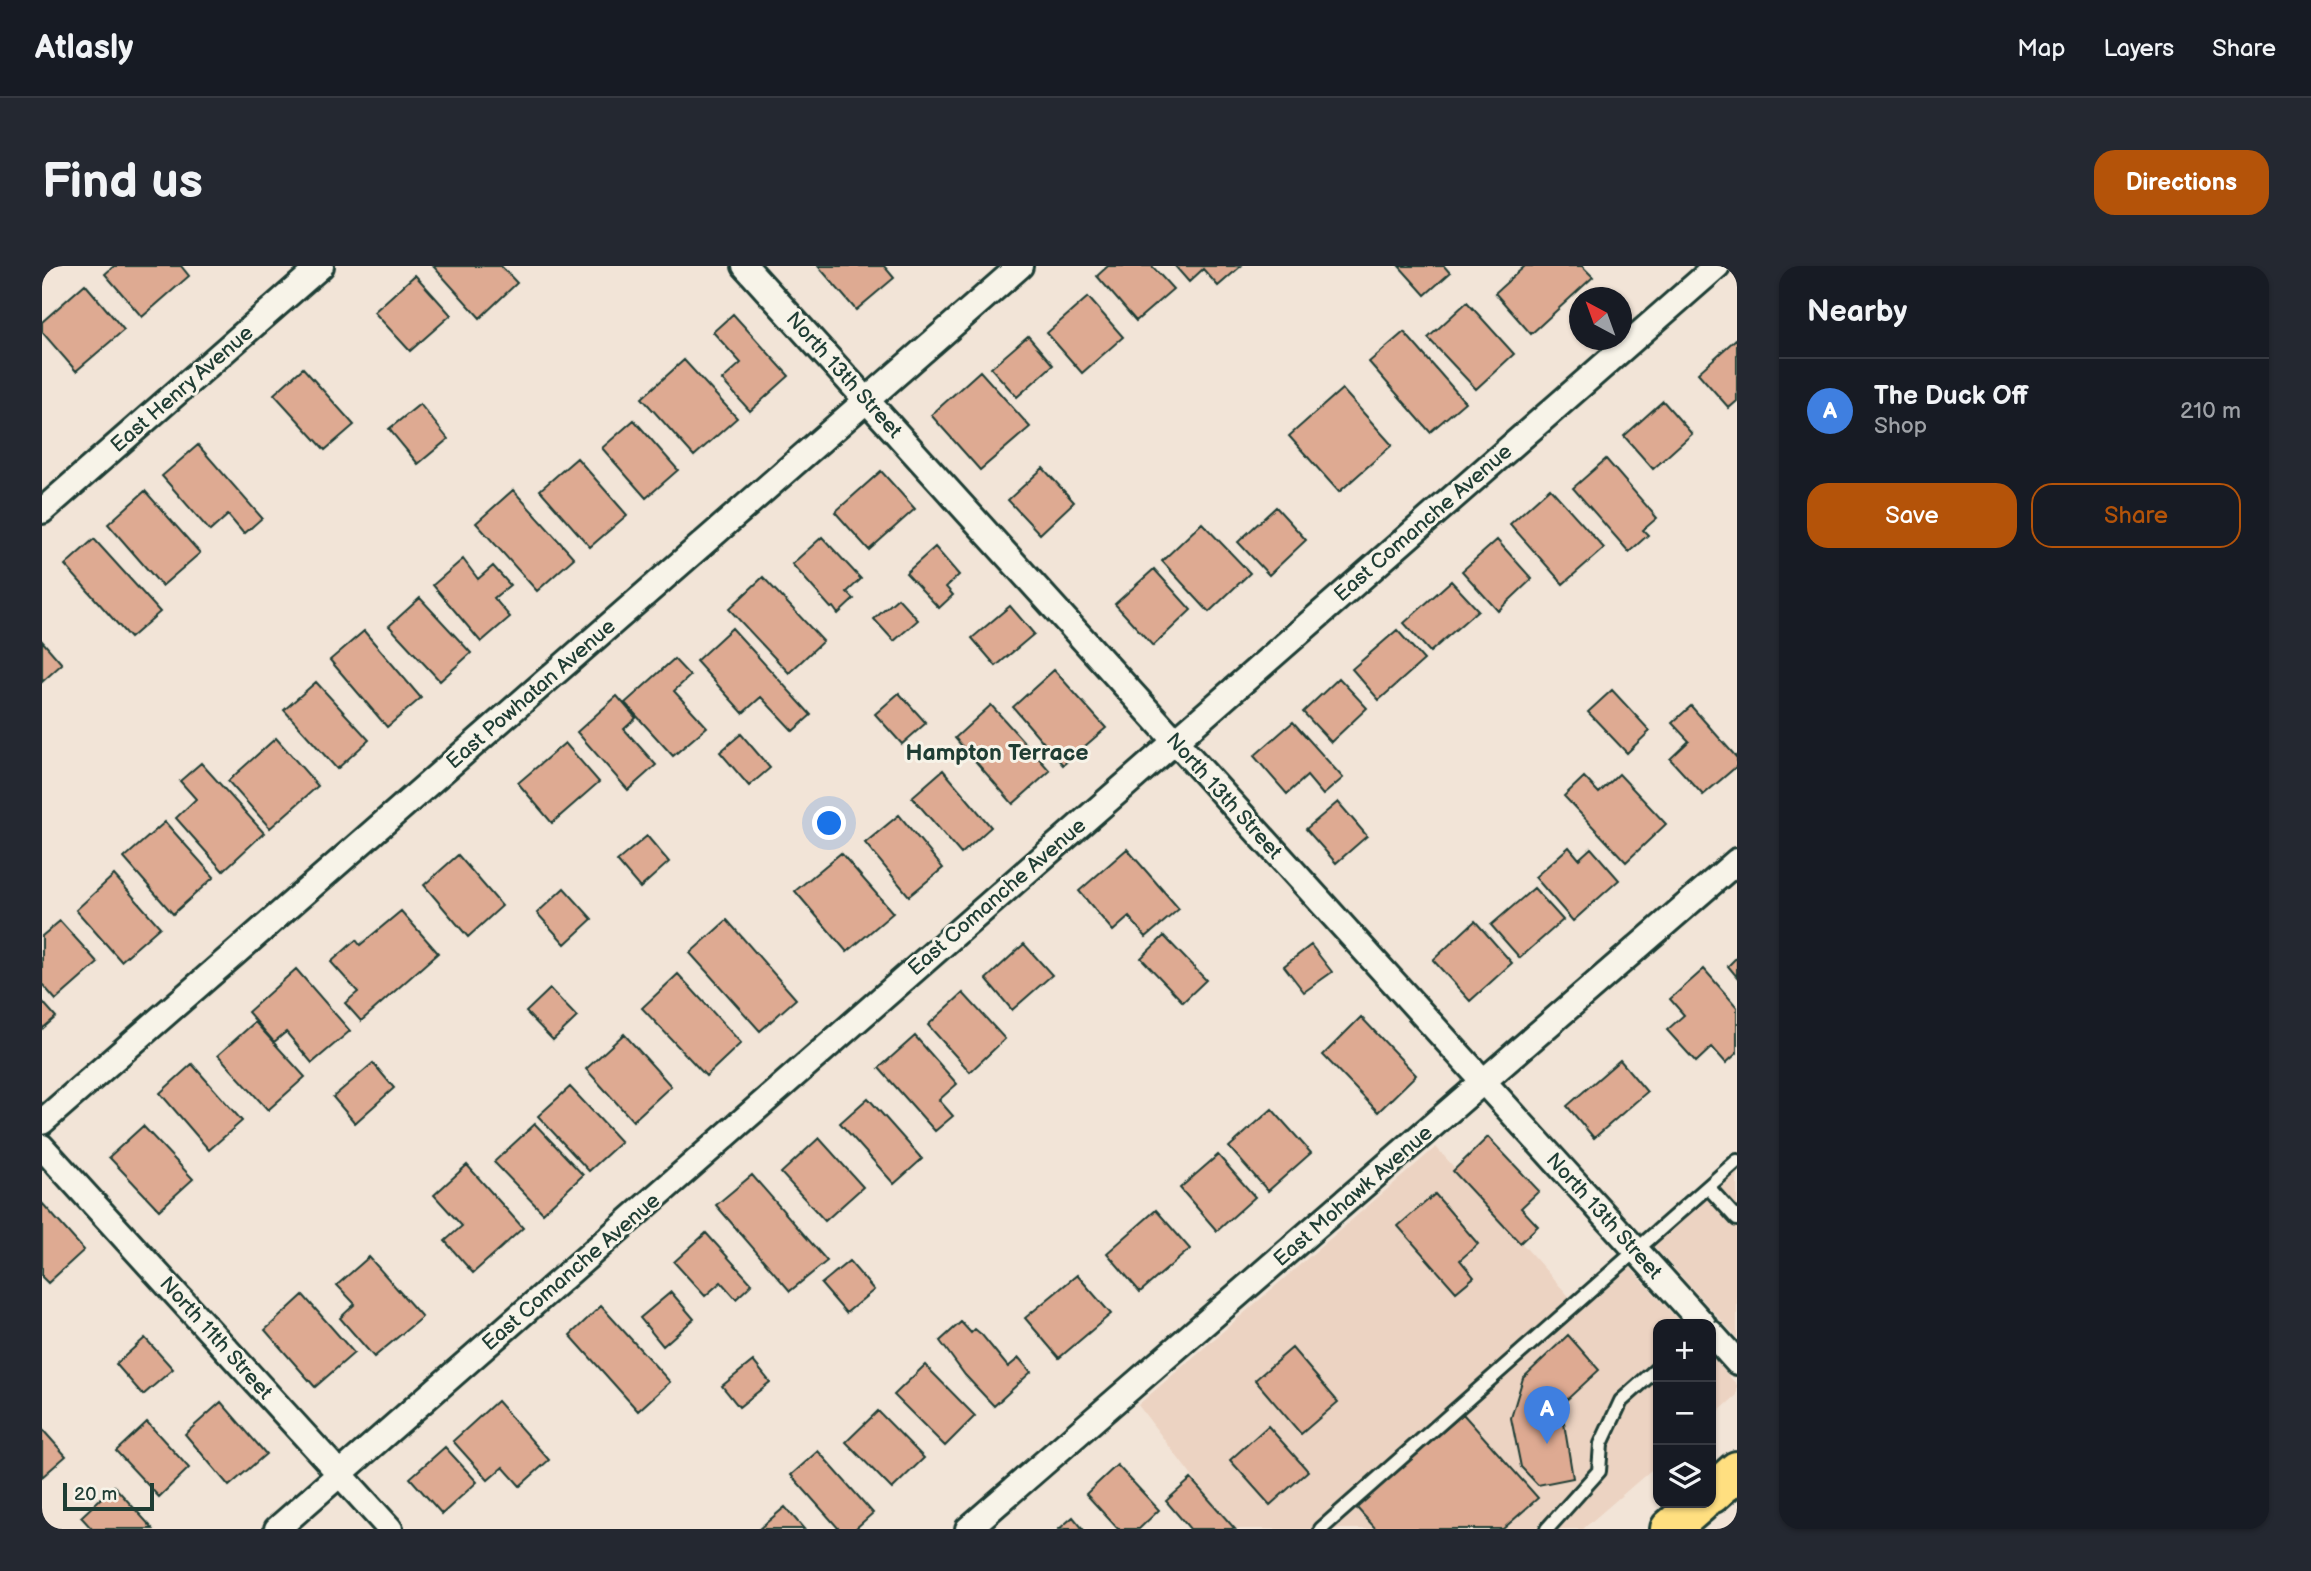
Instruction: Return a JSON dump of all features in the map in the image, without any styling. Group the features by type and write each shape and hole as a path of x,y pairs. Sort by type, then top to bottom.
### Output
{"main road":[{"path":"1716,1489 1737,1471"},
{"path":"1670,1529 1694,1508"}],"street":[{"name":"East Henry Avenue","path":"42,512 321,266"},
{"name":"North 13th Street","path":"745,266 1698,1319"},
{"name":"East Powhatan Avenue","path":"42,1122 1020,266"},
{"name":"East Comanche Avenue","path":"277,1529 1717,266"},
{"name":"East Mohawk Avenue","path":"968,1529 1737,861"},
{"name":"North 11th Street","path":"42,1147 390,1529"},
{"path":"1716,1339 1737,1362"}],"lane":[{"path":"1321,1529 1737,1161"},
{"path":"1708,1187 1737,1219"},
{"path":"1546,1529 1599,1471 1601,1444 1621,1401 1653,1372"}],"shaded area":[{"path":"1436,1147 1574,1302 1625,1262 1677,1319 1653,1319 1653,1468 1583,1529 1232,1529 1138,1405"},
{"path":"1737,1171 1737,1338 1650,1242"},
{"path":"1716,1362 1737,1385 1737,1395 1716,1414"}],"building":[{"path":"114,266 181,266 189,276 142,317 105,274"},
{"path":"433,266 501,266 517,283 480,318"},
{"path":"818,266 884,266 894,278 856,310"},
{"path":"1108,266 1152,266 1173,289 1136,321 1097,276"},
{"path":"1175,266 1241,266 1218,286 1203,269 1189,282"},
{"path":"1399,266 1444,266 1450,273 1425,295"},
{"path":"1525,266 1582,266 1593,277 1582,287 1569,287 1569,299 1531,334 1495,293"},
{"path":"415,275 451,315 410,351 374,312"},
{"path":"85,284 124,330 76,371 42,332 42,322"},
{"path":"1088,297 1123,337 1082,373 1047,333"},
{"path":"1467,302 1514,354 1476,389 1428,338"},
{"path":"733,314 789,376 750,411 722,380 741,363 713,332"},
{"path":"1404,332 1465,402 1430,432 1369,362"},
{"path":"1028,336 1053,365 1017,397 991,368"},
{"path":"1737,338 1737,401 1729,408 1698,373"},
{"path":"684,360 737,418 694,456 642,398"},
{"path":"303,368 354,425 325,450 274,394"},
{"path":"980,371 1030,427 980,470 931,415"},
{"path":"1342,389 1392,445 1339,492 1289,436"},
{"path":"1663,401 1692,434 1653,469 1624,436"},
{"path":"420,404 448,439 418,464 389,429"},
{"path":"634,420 678,470 646,498 602,448"},
{"path":"198,445 262,518 244,534 228,515 210,531 162,476"},
{"path":"577,458 627,515 590,547 540,490"},
{"path":"1606,459 1657,518 1643,530 1648,535 1629,552 1573,488"},
{"path":"1043,468 1074,502 1040,534 1008,500"},
{"path":"881,471 915,509 869,550 835,512"},
{"path":"1550,488 1604,548 1563,584 1510,524"},
{"path":"513,490 574,558 537,591 476,523"},
{"path":"145,491 200,553 162,586 108,524"},
{"path":"1276,507 1306,540 1269,575 1238,542"},
{"path":"1202,523 1250,573 1209,612 1162,561"},
{"path":"822,537 861,579 847,592 854,599 838,614 792,564"},
{"path":"94,539 160,612 130,638 65,565"},
{"path":"1497,540 1532,579 1498,611 1462,571"},
{"path":"935,547 959,575 946,587 953,595 939,608 906,573"},
{"path":"463,559 478,579 493,566 510,585 494,598 510,617 481,642 433,585"},
{"path":"1154,569 1191,610 1153,646 1115,604"},
{"path":"763,577 823,641 789,673 729,609"},
{"path":"1451,581 1478,610 1430,652 1404,623"},
{"path":"420,598 471,653 440,681 389,626"},
{"path":"898,598 918,620 894,641 874,619"},
{"path":"1010,606 1034,634 996,666 972,638"},
{"path":"732,628 811,715 793,731 761,697 743,713 696,661"},
{"path":"1397,630 1424,660 1379,700 1352,669"},
{"path":"364,631 421,698 387,727 330,660"},
{"path":"42,641 62,664 42,682"},
{"path":"674,659 690,676 674,691 707,727 673,756 625,703"},
{"path":"1054,670 1106,728 1063,765 1013,707"},
{"path":"1339,678 1367,708 1331,742 1303,712"},
{"path":"316,682 369,740 337,769 284,710"},
{"path":"1612,690 1650,731 1627,753 1588,712"},
{"path":"899,693 926,723 902,744 875,714"},
{"path":"617,696 636,718 624,729 656,765 628,790 577,732"},
{"path":"991,705 1050,771 1013,804 955,738"},
{"path":"1691,706 1737,758 1737,766 1703,795 1670,759 1689,741 1672,723"},
{"path":"1293,722 1343,778 1323,795 1307,776 1287,794 1254,756"},
{"path":"741,734 770,768 749,786 720,752"},
{"path":"276,738 318,786 270,828 228,781"},
{"path":"565,743 599,782 552,823 518,783"},
{"path":"201,763 264,833 223,871 176,818 196,799 180,781"},
{"path":"943,770 991,827 961,854 912,797"},
{"path":"1619,774 1666,824 1626,862 1564,796 1584,777 1599,793"},
{"path":"1338,802 1367,836 1336,863 1306,829"},
{"path":"899,815 943,868 909,896 865,843"},
{"path":"165,822 214,877 173,914 124,858"},
{"path":"647,836 669,862 640,888 617,861"},
{"path":"1569,847 1579,859 1591,848 1619,880 1573,921 1535,877"},
{"path":"1127,849 1179,909 1146,937 1129,917 1113,931 1079,891"},
{"path":"841,853 893,913 847,952 795,891"},
{"path":"458,855 502,906 468,937 424,885"},
{"path":"114,875 160,927 121,961 76,910"},
{"path":"564,888 592,919 565,944 537,913"},
{"path":"1534,888 1563,920 1520,958 1491,925"},
{"path":"401,911 438,953 361,1021 345,1003 358,992 331,962 356,940 360,945"},
{"path":"727,920 796,999 760,1031 690,953"},
{"path":"60,921 98,963 56,1000 42,984 42,936"},
{"path":"1475,921 1512,963 1470,1001 1433,960"},
{"path":"1164,936 1206,980 1183,1002 1141,958"},
{"path":"1024,944 1052,975 1012,1010 986,979"},
{"path":"1311,945 1332,972 1304,992 1284,966"},
{"path":"1737,957 1737,977 1728,966"},
{"path":"296,969 350,1031 312,1063 286,1032 274,1042 248,1012"},
{"path":"1704,969 1737,1007 1737,1053 1726,1063 1712,1047 1696,1062 1667,1030 1684,1015 1670,999"},
{"path":"678,974 741,1043 706,1076 642,1008"},
{"path":"550,989 577,1017 553,1040 526,1012"},
{"path":"963,993 1005,1039 970,1072 928,1025"},
{"path":"42,1001 56,1017 42,1029"},
{"path":"1361,1017 1416,1075 1378,1112 1323,1055"},
{"path":"255,1022 305,1077 268,1110 218,1055"},
{"path":"624,1034 671,1086 633,1121 586,1069"},
{"path":"915,1036 957,1084 939,1100 953,1116 935,1131 879,1068"},
{"path":"1620,1060 1647,1092 1594,1138 1567,1106"},
{"path":"373,1063 394,1088 355,1123 333,1097"},
{"path":"192,1064 242,1121 209,1150 160,1093"},
{"path":"570,1087 621,1142 589,1171 538,1116"},
{"path":"868,1098 922,1159 894,1184 840,1123"},
{"path":"1272,1109 1311,1153 1268,1191 1229,1147"},
{"path":"535,1124 583,1175 543,1213 494,1162"},
{"path":"143,1126 193,1179 159,1210 109,1157"},
{"path":"1488,1137 1539,1191 1521,1208 1538,1226 1520,1243 1453,1171"},
{"path":"819,1138 863,1187 825,1221 781,1173"},
{"path":"1218,1155 1255,1197 1217,1231 1180,1188"},
{"path":"467,1165 523,1228 473,1273 445,1241 462,1226 434,1195"},
{"path":"752,1175 827,1261 790,1291 716,1205"},
{"path":"1435,1194 1478,1244 1460,1260 1474,1277 1456,1292 1398,1226"},
{"path":"42,1203 84,1250 48,1283 42,1277"},
{"path":"1156,1210 1190,1249 1140,1292 1107,1253"},
{"path":"706,1233 752,1284 736,1299 721,1282 705,1296 674,1262"},
{"path":"369,1257 422,1317 374,1357 340,1318 355,1304 337,1285"},
{"path":"849,1261 874,1290 846,1313 821,1284"},
{"path":"1077,1275 1111,1314 1059,1358 1025,1318"},
{"path":"671,1292 694,1319 663,1346 640,1318"},
{"path":"303,1295 354,1353 315,1387 265,1330"},
{"path":"601,1306 670,1382 638,1411 570,1335"},
{"path":"961,1322 971,1333 975,1329 982,1335 1008,1367 1019,1358 1031,1372 994,1406 965,1375 940,1341"},
{"path":"1568,1335 1599,1370 1561,1405 1573,1478 1538,1485 1521,1467 1511,1418 1523,1378"},
{"path":"145,1338 173,1369 143,1395 116,1364"},
{"path":"1292,1348 1338,1402 1301,1434 1255,1380"},
{"path":"753,1361 770,1382 739,1407 722,1386"},
{"path":"925,1365 975,1416 945,1446 894,1395"},
{"path":"497,1401 549,1460 520,1486 503,1467 488,1480 453,1441"},
{"path":"221,1402 266,1454 229,1486 185,1434"},
{"path":"878,1411 924,1458 892,1489 846,1442"},
{"path":"1463,1414 1538,1498 1503,1529 1376,1529 1356,1507"},
{"path":"147,1422 189,1468 159,1497 116,1451"},
{"path":"1268,1426 1308,1471 1270,1505 1230,1460"},
{"path":"42,1429 66,1456 42,1477"},
{"path":"445,1447 477,1482 442,1514 410,1478"},
{"path":"818,1451 873,1513 855,1529 839,1529 791,1475"},
{"path":"1117,1465 1159,1510 1139,1529 1118,1529 1086,1494"},
{"path":"1191,1479 1235,1529 1190,1529 1166,1501"},
{"path":"114,1486 153,1529 92,1529 81,1517"},
{"path":"785,1507 804,1529 759,1529"},
{"path":"1073,1517 1083,1529 1059,1529"}],"place":[{"name":"The Duck Off","path":"1547,1444"}],"district":[{"name":"Hampton Terrace","path":"997,753"}]}
